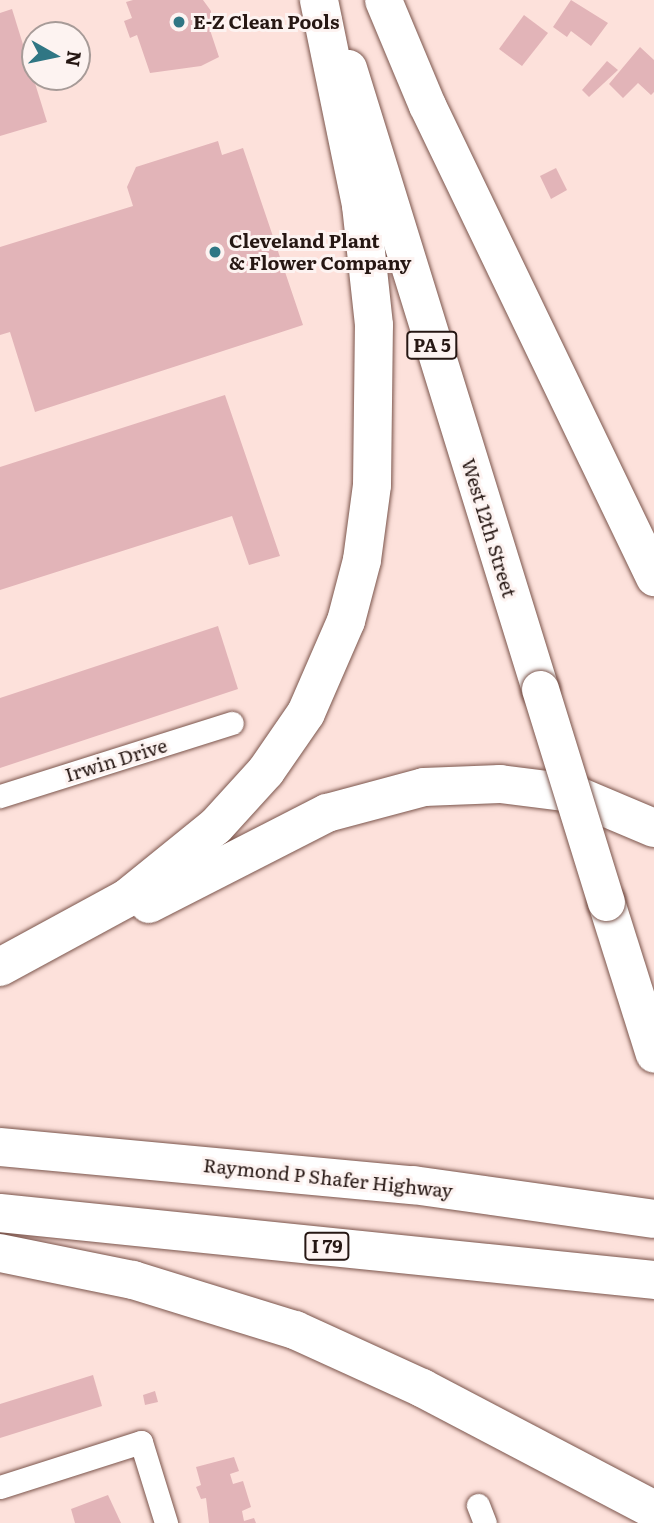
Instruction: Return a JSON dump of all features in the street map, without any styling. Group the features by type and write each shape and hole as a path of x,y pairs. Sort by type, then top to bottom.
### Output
{"highway":[{"path":"0,968 127,898 216,826 266,771 306,713 346,621 362,560 372,485 374,325 361,205 319,0"},
{"path":"0,968 117,919 327,813 391,793 462,783 537,787 603,803 654,828"},
{"name":"Raymond P Shafer Highway","path":"0,1147 413,1185 654,1219"},
{"name":"I 79","path":"0,1213 654,1280"},
{"path":"0,1253 133,1280 295,1330 422,1388 654,1510"}],"main road":[{"name":"West 12th Street","path":"328,0 654,1054"},
{"path":"383,0 427,106 654,577"}],"street":[{"name":"Irwin Drive","path":"0,796 232,723"},
{"path":"0,1487 141,1442 166,1523"}],"building":[{"path":"203,0 211,11 210,30 219,57 201,66 150,73 137,35 130,38 124,21 132,18 126,2"},
{"path":"571,0 608,23 591,46 571,31 567,37 553,27"},
{"path":"12,9 21,38 21,91 37,91 47,122 0,136 0,13"},
{"path":"524,15 548,33 522,66 499,49"},
{"path":"640,47 654,60 654,92 651,95 638,83 623,98 609,84"},
{"path":"607,61 618,70 589,97 582,90"},
{"path":"218,141 222,155 243,148 303,325 35,412 10,332 0,335 0,247 133,206 127,187 136,167"},
{"path":"556,168 567,190 551,199 540,176"},
{"path":"225,395 280,556 249,565 232,516 0,590 0,467"},
{"path":"218,626 238,689 0,768 0,698"},
{"path":"93,1375 102,1406 0,1438 0,1404"},
{"path":"155,1391 158,1402 145,1405 143,1395"},
{"path":"234,1457 239,1471 230,1474 233,1484 243,1481 251,1507 242,1511 244,1521 254,1518 256,1523 209,1523 206,1498 201,1499 196,1487 201,1485 196,1467"},
{"path":"108,1495 121,1523 75,1523 71,1509"}],"place":[{"name":"E-Z Clean Pools","path":"179,22"},
{"name":"Cleveland Plant & Flower Company","path":"215,252"}]}
